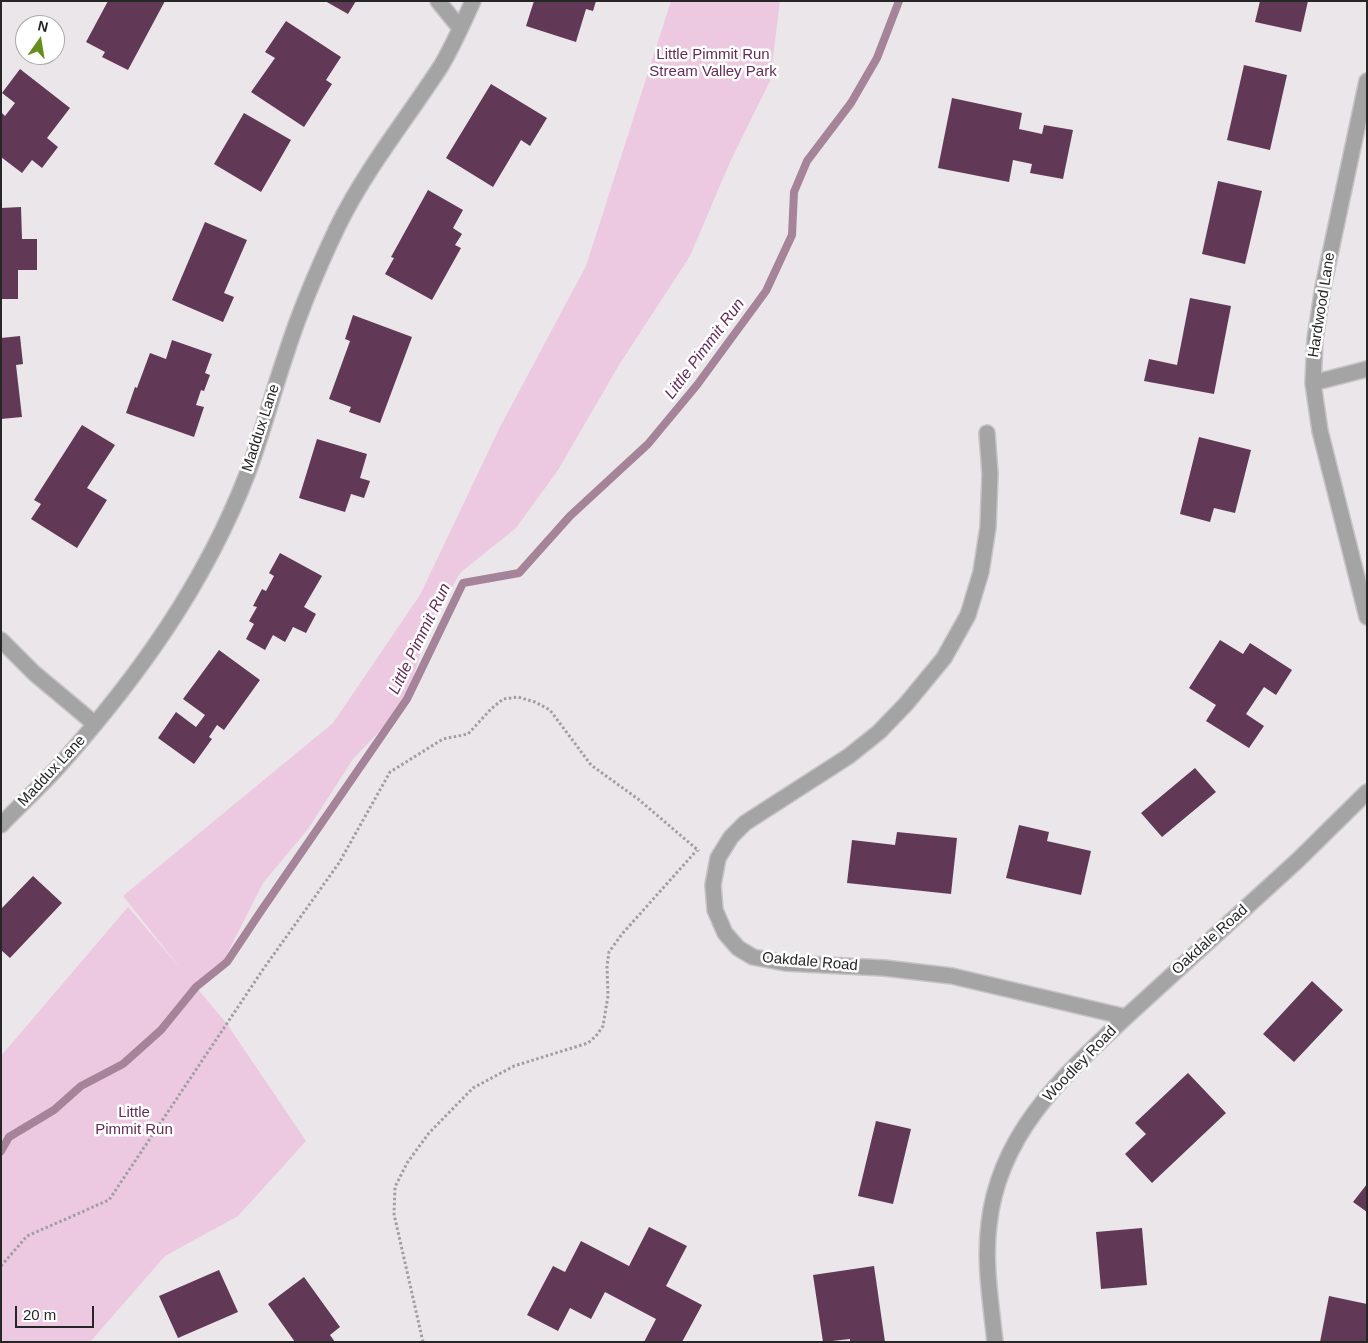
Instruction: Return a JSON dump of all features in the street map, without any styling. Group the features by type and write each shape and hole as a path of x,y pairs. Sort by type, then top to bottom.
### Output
{"street":[{"path":"438,1 460,28"},
{"name":"Maddux Lane","path":"1,825 57,768 95,724 146,660 181,609 217,543 248,472 309,288 338,225 374,162 442,64 473,1"},
{"name":"Hardwood Lane","path":"1367,82 1323,287 1315,339 1313,383 1320,431 1367,617"},
{"path":"1313,383 1367,369"},
{"name":"Oakdale Road","path":"987,433 990,474 988,527 981,572 968,615 944,658 906,704 879,732 849,756 745,823 730,837 718,858 713,885 715,910 725,933 738,948 753,957 785,963 884,968 952,976 1126,1016 1298,860 1367,792"},
{"path":"1,640 34,673 95,724"},
{"name":"Woodley Road","path":"995,1342 989,1292 987,1245 989,1223 1001,1173 1012,1147 1032,1115 1066,1074 1126,1016"}],"path":[{"path":"1,1266 27,1236 109,1200 264,968 339,863 390,772 443,739 468,734 503,699 518,697 536,702 550,710 591,765 638,799 696,850 718,858"},
{"path":"423,1342 394,1214 395,1187 407,1162 429,1133 473,1088 514,1066 588,1042 596,1036 603,1026 608,996 607,966 609,952 622,934 696,850"}],"green space":[{"name":"Little Pimmit Run Stream Valley Park","path":"671,1 780,1 770,81 730,162 690,256 619,365 558,470 516,528 460,573 426,634 412,682 401,709 353,759 308,829 263,883 219,970 196,987 227,1024 306,1141 238,1216 165,1256 90,1342 1,1342 1,1056 128,907 182,970 123,896 333,723 420,595 500,427 586,266"}],"building":[{"path":"108,1 165,1 128,70 102,57 105,52 86,42"},
{"path":"325,1 356,1 348,14"},
{"path":"534,1 596,1 593,11 586,9 576,42 526,26"},
{"path":"1260,1 1308,1 1301,32 1255,22"},
{"path":"286,21 341,57 326,80 332,84 304,127 251,92 275,58 265,52"},
{"path":"1244,65 1287,75 1270,150 1227,140"},
{"path":"20,69 70,108 47,138 58,147 42,168 32,160 22,173 1,157 1,114 5,116 15,103 2,93"},
{"path":"491,84 547,118 530,146 521,140 493,187 446,158"},
{"path":"952,98 1022,113 1019,129 1042,134 1044,125 1073,130 1063,179 1030,173 1032,164 1013,160 1009,182 938,168"},
{"path":"244,113 291,140 261,192 214,164"},
{"path":"1218,181 1262,191 1245,264 1202,254"},
{"path":"428,190 463,210 453,228 462,234 455,245 461,248 432,300 385,274 394,258 391,257"},
{"path":"21,207 22,239 37,239 37,270 18,270 18,299 1,299 1,208"},
{"path":"205,222 247,240 224,293 234,297 223,322 172,300"},
{"path":"1190,298 1231,306 1214,394 1144,381 1149,359 1177,365"},
{"path":"353,315 412,337 380,423 349,412 351,407 329,399 350,341 345,339"},
{"path":"20,336 23,364 16,365 22,417 1,419 1,338"},
{"path":"172,340 212,354 205,373 210,375 204,391 201,390 196,405 204,407 194,437 126,413 150,353 166,359"},
{"path":"82,425 115,445 87,488 107,500 77,548 31,519 41,504 34,500"},
{"path":"1199,437 1251,450 1235,513 1214,508 1210,522 1180,514"},
{"path":"317,439 367,454 360,478 370,481 364,498 351,494 345,512 299,498"},
{"path":"280,553 322,576 304,607 316,614 306,633 293,627 285,642 273,635 265,650 246,639 254,624 249,621 257,607 253,606 262,589 266,591 274,576 269,573"},
{"path":"1220,640 1243,654 1250,643 1292,670 1276,695 1264,687 1246,714 1264,726 1249,748 1206,721 1216,705 1189,688"},
{"path":"219,650 260,680 224,730 217,725 209,737 212,739 194,764 158,738 176,712 196,727 205,715 183,699"},
{"path":"1195,768 1216,792 1162,837 1141,813"},
{"path":"1019,825 1049,832 1047,841 1091,851 1081,895 1006,878"},
{"path":"897,832 957,838 951,894 847,883 852,840 895,845"},
{"path":"33,876 62,903 10,958 1,950 1,909"},
{"path":"1312,981 1343,1010 1294,1062 1263,1034"},
{"path":"1188,1073 1226,1113 1152,1183 1125,1154 1146,1134 1135,1123"},
{"path":"876,1121 911,1129 893,1204 858,1196"},
{"path":"1367,1184 1367,1212 1353,1202"},
{"path":"649,1227 687,1246 666,1286 702,1305 682,1342 644,1342 656,1319 605,1292 591,1319 570,1308 558,1331 527,1315 553,1266 565,1272 581,1241 629,1266"},
{"path":"1142,1228 1147,1285 1101,1289 1096,1232"},
{"path":"874,1266 885,1342 850,1342 850,1339 823,1342 813,1275"},
{"path":"219,1270 238,1312 178,1338 159,1296"},
{"path":"304,1277 340,1327 330,1335 335,1342 295,1342 268,1304"},
{"path":"1329,1296 1367,1304 1367,1342 1320,1342"}],"waterway":[{"name":"Little Pimmit Run","path":"1,1151 9,1137 54,1110 81,1086 123,1064 161,1030 196,987 227,962 407,699 463,583 519,573 570,516 648,444 697,385 766,291 792,235 794,192 807,161 851,103 877,58 899,1"}]}
